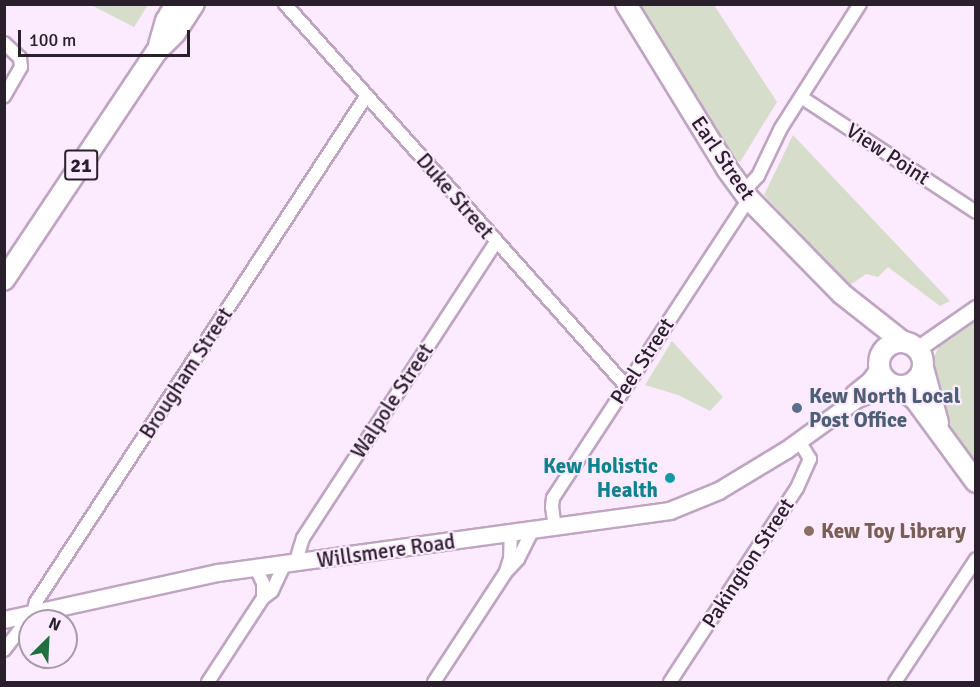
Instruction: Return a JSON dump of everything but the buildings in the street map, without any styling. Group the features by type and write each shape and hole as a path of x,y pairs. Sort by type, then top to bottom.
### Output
{"main road":[{"name":"21","path":"4,280 157,51 175,33 194,4"},
{"name":"Earl Street","path":"626,4 746,195 842,294 910,345"},
{"name":"21","path":"157,51 171,10"},
{"name":"Earl Street","path":"842,294 867,330 879,364"},
{"path":"942,437 923,368 923,360 910,345 887,346 879,364 882,377 915,399 942,437 975,482"},
{"name":"Willsmere Road","path":"760,465 808,424 858,392 879,364"},
{"path":"896,386 914,380 923,368"},
{"name":"Willsmere Road","path":"51,609 178,580 670,511 719,491 799,441 855,400 896,386"}],"street":[{"name":"Duke Street","path":"285,4 626,386"},
{"name":"Peel Street","path":"555,528 552,507 554,498 758,176 781,128 860,4"},
{"path":"4,44 16,52 21,63 16,80 4,97"},
{"name":"Brougham Street","path":"34,609 36,602 367,95"},
{"name":"View Point","path":"801,97 975,212"},
{"name":"Walpole Street","path":"208,682 263,598 272,591 303,538 496,242"},
{"path":"910,345 975,308"},
{"name":"Pakington Street","path":"670,682 797,488 810,459 799,441"},
{"path":"434,682 506,572 518,559 533,530"},
{"path":"506,572 510,559 511,534"},
{"path":"895,682 975,559"},
{"path":"256,568 263,583 263,598"},
{"name":"Brougham Street","path":"4,650 6,620"},
{"name":"Brougham Street","path":"4,650 18,632"}],"green space":[{"path":"91,5 148,5 134,27"},
{"path":"637,5 714,5 777,102 740,162 729,156"},
{"path":"793,135 950,301 940,306 888,267 878,277 866,274 849,286 764,195"},
{"path":"975,320 975,472 949,430 940,409 930,364 939,347"},
{"path":"672,341 723,397 710,411 678,395 645,385"}],"place":[{"name":"Kew North Local Post Office","path":"797,408"},
{"name":"Kew Holistic Health","path":"670,478"},
{"name":"Kew Toy Library","path":"809,531"}]}
